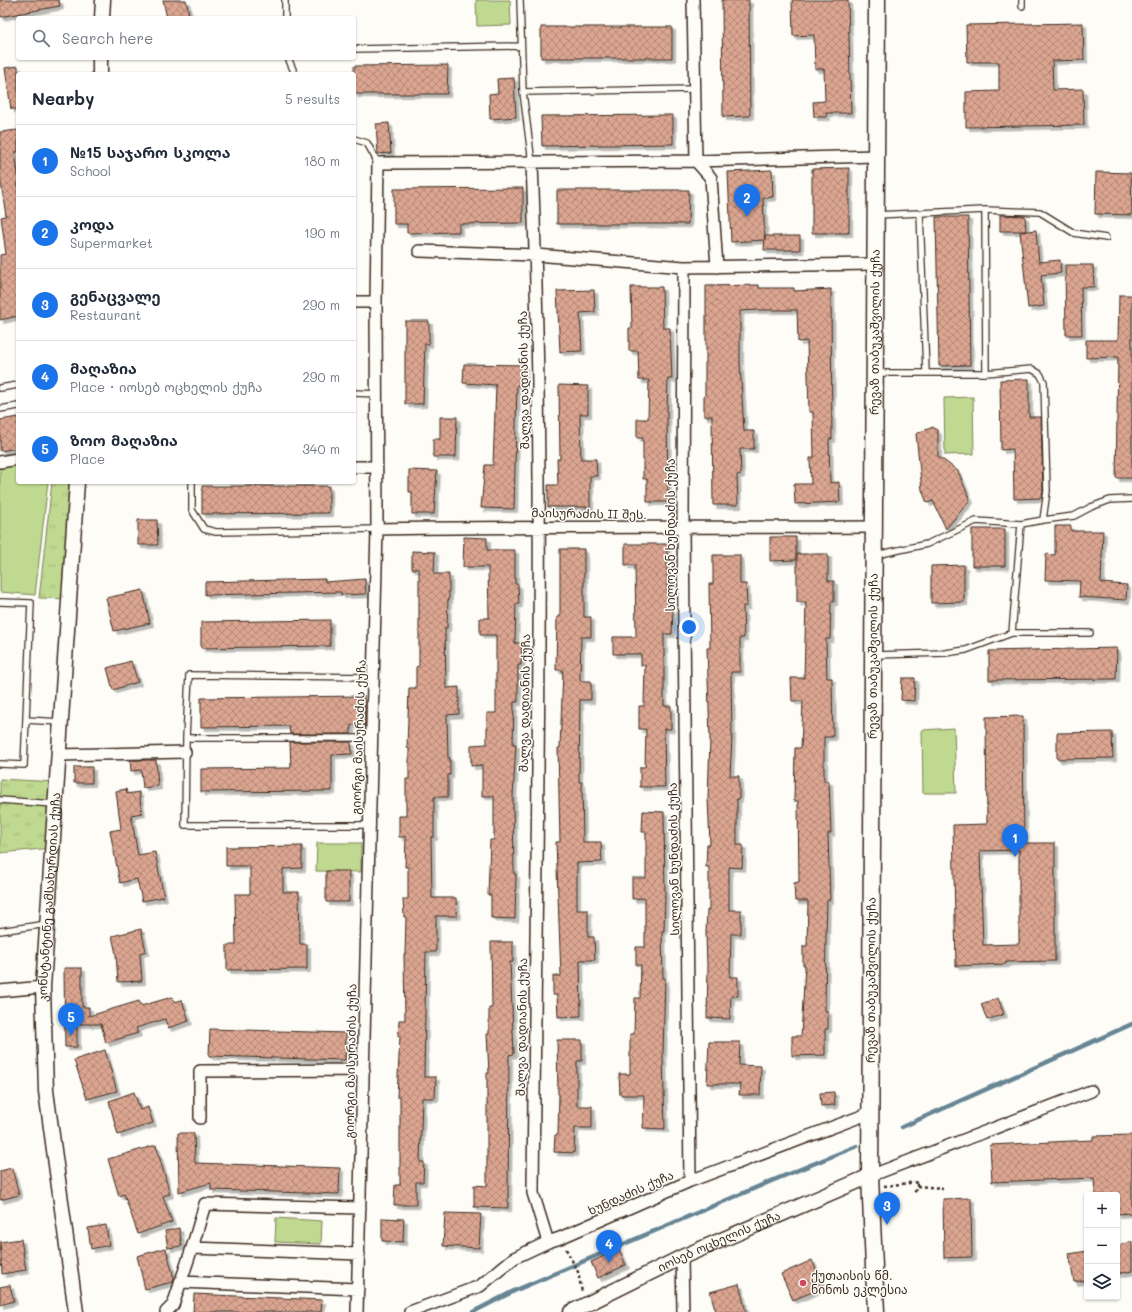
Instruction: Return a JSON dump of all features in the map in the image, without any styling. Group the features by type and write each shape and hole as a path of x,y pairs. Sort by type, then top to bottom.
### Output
{"main road":[{"name":"რევაზ თაბუკაშვილის ქუჩა","path":"876,1312 870,1113 877,0"}],"street":[{"path":"102,16 103,0"},
{"path":"693,0 696,161 711,178 717,267"},
{"path":"100,60 100,72"},
{"path":"378,163 696,161 876,156"},
{"name":"გიორგი მაისურაძის ქუჩა","path":"357,1312 377,528 376,302 378,163"},
{"name":"შალვა დადიანის ქუჩა","path":"532,163 536,255 539,526 533,1193 548,1242"},
{"path":"419,251 536,255 684,267 875,264"},
{"name":"სილოვან ხუნდაძის ქუჩა","path":"684,267 684,528 690,1181"},
{"path":"356,302 376,302"},
{"path":"0,462 16,459"},
{"path":"356,467 376,467"},
{"name":"კონსტანტინე გამსახურდიას ქუჩა","path":"76,1312 46,1091 43,986 77,484"},
{"name":"მაისურაძის II შეს.","path":"377,528 539,526 684,528 874,527"},
{"path":"59,755 185,752"},
{"path":"0,992 43,986"},
{"path":"200,1118 200,1071 364,1070"},
{"path":"871,1181 1090,1091"},
{"name":"ხუნდაძის ქუჩა","path":"410,1312 480,1286 514,1258 548,1242 690,1181 870,1113"},
{"name":"იოსებ ოცხელის ქუჩა","path":"571,1312 682,1257 871,1181"},
{"path":"166,1312 173,1305 205,1204 360,1208"},
{"path":"192,1248 359,1254"},
{"path":"682,1257 682,1312"},
{"path":"180,1282 358,1289"}],"lane":[{"path":"285,0 285,16"},
{"path":"520,0 523,92 532,163"},
{"path":"356,49 521,46"},
{"path":"289,60 294,72"},
{"path":"523,92 695,89"},
{"path":"356,140 367,143 378,163"},
{"path":"876,215 985,210 1040,212 1074,233 1106,238"},
{"path":"985,210 986,372"},
{"path":"920,213 926,372"},
{"path":"875,373 986,372 1032,369 1040,374 1044,382 1048,491 1043,520"},
{"path":"0,388 16,385"},
{"path":"356,393 377,394"},
{"path":"0,409 16,406"},
{"path":"192,484 192,510 204,529 216,532 377,528"},
{"path":"874,555 927,544 976,521 1021,524 1074,516 1110,500 1132,499"},
{"path":"1012,633 1021,524"},
{"path":"0,602 31,603 24,765 0,764"},
{"path":"873,655 945,653 966,650 1012,633 1090,633"},
{"path":"370,826 184,825 185,752 189,675 374,676"},
{"path":"26,720 61,722"},
{"path":"186,738 372,738"},
{"path":"0,800 55,804"},
{"path":"0,932 47,924"}],"path":[{"path":"871,1181 918,1182 914,1195"},
{"path":"917,1186 943,1188"},
{"path":"573,1260 578,1272 585,1305"}],"green space":[{"path":"476,0 510,0 511,25 477,26"},
{"path":"973,397 974,454 945,455 944,398"},
{"path":"16,462 16,484 48,484 35,595 0,592 0,465"},
{"path":"52,484 77,484 70,599 39,598"},
{"path":"954,728 956,793 923,793 922,730"},
{"path":"0,779 57,782 52,848 0,853"},
{"path":"317,843 361,843 361,872 316,871"},
{"path":"276,1218 322,1221 321,1244 275,1242"}],"building":[{"path":"0,0 59,0 60,6 0,17"},
{"path":"163,0 186,0 190,16 167,16"},
{"path":"722,0 749,0 750,116 723,117"},
{"path":"792,0 848,0 851,113 826,113 827,117 814,117 813,102 825,101 824,69 815,69 814,35 793,36"},
{"path":"1083,23 1084,60 1052,61 1053,90 1083,89 1084,125 966,127 966,92 999,91 999,62 967,62 966,25"},
{"path":"541,27 672,27 672,58 541,58"},
{"path":"448,65 447,94 356,94 356,72 354,72 354,66"},
{"path":"18,66 18,72 16,72 16,109 11,109 5,68"},
{"path":"514,78 516,117 490,119 489,94 498,93 497,79"},
{"path":"673,115 673,144 542,146 541,116"},
{"path":"389,123 391,153 378,154 376,124"},
{"path":"16,130 16,316 0,320 0,255 6,254 1,217 6,216 0,176 0,132"},
{"path":"849,168 849,233 812,233 812,169"},
{"path":"772,170 773,197 763,198 765,240 731,242 728,172"},
{"path":"1096,172 1131,173 1132,215 1095,214"},
{"path":"523,188 523,223 459,224 459,232 407,233 407,224 394,224 394,189"},
{"path":"557,190 689,190 688,224 557,224"},
{"path":"1000,215 1025,216 1026,231 1000,231"},
{"path":"936,217 968,217 970,365 939,366"},
{"path":"1036,230 1039,262 1060,260 1061,273 1041,275 1044,306 1028,308 1020,232"},
{"path":"765,236 800,236 800,250 764,250"},
{"path":"1065,265 1093,265 1094,287 1081,287 1082,335 1066,335"},
{"path":"759,285 759,288 794,288 794,291 831,289 832,439 829,439 830,483 839,482 840,502 795,504 794,484 811,484 810,458 814,458 813,412 809,412 807,341 798,342 797,310 759,310 740,311 740,363 744,431 754,431 754,449 740,449 741,474 737,475 738,505 713,505 712,416 704,416 706,286"},
{"path":"631,287 662,287 663,328 670,328 672,379 668,379 668,502 647,502 647,479 643,479 643,438 637,438 637,419 648,419 649,380 639,380 638,351 629,351 629,328 632,328"},
{"path":"594,290 595,312 580,313 582,351 560,352 557,291"},
{"path":"1119,295 1132,295 1132,478 1116,478 1118,357 1086,358 1086,340 1118,340"},
{"path":"405,321 429,321 429,344 425,344 423,404 405,404"},
{"path":"464,364 524,365 524,385 517,385 514,509 481,508 485,465 493,465 496,385 463,383"},
{"path":"1029,379 1029,417 1041,417 1043,491 1042,498 1014,499 1013,449 1001,450 1000,380"},
{"path":"559,385 588,386 588,414 580,414 581,459 596,459 597,476 590,476 590,507 548,507 548,485 558,485 557,459 560,459"},
{"path":"16,417 16,448 0,451 0,420"},
{"path":"440,417 457,417 456,457 433,457 433,439 440,439"},
{"path":"933,427 938,431 938,456 958,471 970,500 946,529 933,501 927,503 922,490 916,434"},
{"path":"409,470 437,471 434,514 412,514 412,492 409,492"},
{"path":"202,486 329,486 329,513 202,514"},
{"path":"138,520 157,520 158,545 138,545"},
{"path":"1055,526 1071,526 1071,531 1103,531 1101,583 1127,585 1126,600 1079,597 1080,581 1045,580 1046,554 1055,555"},
{"path":"972,529 1005,529 1005,566 972,566"},
{"path":"464,537 487,538 487,550 515,550 515,584 518,584 519,604 516,604 515,643 522,643 521,665 518,665 518,702 514,702 513,744 516,744 513,796 514,874 516,874 515,919 491,918 491,895 488,895 490,840 494,840 494,796 482,796 482,765 471,766 471,745 487,744 487,713 496,713 496,635 480,635 480,618 489,618 488,567 463,567"},
{"path":"770,537 796,537 796,560 770,561"},
{"path":"625,544 667,544 667,609 673,609 672,634 664,634 664,706 671,706 671,729 664,729 665,787 640,787 640,767 645,767 646,729 639,729 639,706 644,706 645,665 641,665 641,654 613,654 613,637 636,637 635,565 625,565"},
{"path":"560,549 584,549 584,617 591,617 591,637 581,637 580,681 591,681 591,700 580,700 579,782 582,782 583,842 601,842 602,862 577,863 577,910 588,910 588,937 594,937 595,960 580,960 581,1016 558,1017 557,995 553,995 553,976 561,976 556,842 560,842 558,748 560,748 563,670 556,670 557,617 560,617"},
{"path":"412,551 435,552 434,574 449,574 447,628 445,628 446,688 459,687 459,714 447,715 448,758 450,758 448,797 434,797 434,837 431,837 432,898 456,898 457,916 436,916 436,952 426,952 424,1077 436,1077 435,1098 422,1098 420,1162 424,1162 423,1182 416,1182 416,1205 394,1205 395,1185 400,1185 400,1097 397,1097 400,1036 398,1036 399,1020 405,1020 404,954 406,917 404,917 403,899 408,899 408,867 405,867 406,837 399,837 399,816 406,816 406,779 409,779 409,748 407,748 409,688 416,688 416,667 419,666 419,569 412,569"},
{"path":"797,554 828,554 828,581 834,581 834,602 831,602 830,639 826,639 827,678 832,678 833,737 824,737 824,781 829,781 831,833 828,833 830,900 827,900 825,1011 828,1011 828,1029 825,1029 825,1055 792,1056 792,1036 801,1036 805,965 803,965 803,946 807,946 808,901 795,901 794,883 799,882 798,801 794,801 795,748 801,748 803,701 792,701 791,678 804,678 806,602 797,602"},
{"path":"713,555 740,555 740,584 746,584 747,606 743,606 744,638 740,638 740,672 731,672 732,737 730,776 739,776 739,799 737,799 737,845 743,845 742,868 729,867 729,910 741,910 741,934 731,934 730,977 738,977 738,996 731,996 730,1019 707,1018 708,966 706,933 707,910 709,910 709,867 706,867 707,844 710,844 708,799 710,739 707,648 710,648 709,584 713,584"},
{"path":"964,565 964,602 931,603 931,566"},
{"path":"325,579 325,582 365,579 366,594 341,595 341,592 205,595 205,582"},
{"path":"143,590 150,623 114,631 106,598"},
{"path":"330,620 330,646 201,648 201,622"},
{"path":"1117,648 1116,679 989,680 989,651"},
{"path":"131,661 138,682 113,690 107,668"},
{"path":"902,678 915,678 914,701 901,700"},
{"path":"364,696 365,725 351,725 351,734 290,734 289,726 201,727 201,698"},
{"path":"1023,716 1024,843 1055,843 1055,961 1006,962 1006,964 956,966 953,825 987,824 986,717","holes":["1019,850 1019,944 983,945 980,851"]},
{"path":"1112,732 1113,758 1057,759 1057,733"},
{"path":"290,742 351,742 352,754 332,755 332,791 201,792 201,769 291,768"},
{"path":"130,760 156,760 158,786 143,788 141,770 131,771"},
{"path":"74,767 92,767 92,783 74,783"},
{"path":"126,789 127,794 139,792 142,813 131,815 138,855 155,852 164,897 142,901 137,879 120,883 110,831 121,829 116,791"},
{"path":"643,811 664,812 665,898 664,931 662,931 663,978 665,978 663,1055 665,1129 643,1128 644,1095 620,1095 619,1074 630,1074 630,1034 634,1034 635,998 640,998 641,965 636,965 636,947 645,947 645,898 632,899 632,878 646,878 646,832 642,832"},
{"path":"302,846 302,868 283,869 283,892 299,892 300,944 307,944 307,969 227,970 227,945 236,945 235,894 250,894 250,866 226,866 226,847"},
{"path":"326,871 349,871 349,902 326,902"},
{"path":"141,929 146,951 140,953 142,981 118,982 116,954 112,936"},
{"path":"491,942 513,942 513,962 510,962 514,1054 509,1055 508,1208 474,1207 474,1185 487,1186 487,1073 489,1073 487,1034 489,1034 489,1008 492,1008"},
{"path":"64,968 82,968 82,1007 89,1007 89,1016 139,1001 141,1006 172,997 174,1002 182,1000 189,1021 168,1028 165,1019 136,1028 138,1033 106,1043 101,1024 77,1024 77,1047 65,1047"},
{"path":"998,998 1004,1014 987,1020 981,1004"},
{"path":"210,1029 346,1033 345,1060 209,1056"},
{"path":"557,1040 582,1040 582,1061 577,1061 577,1106 592,1106 592,1128 575,1128 574,1153 554,1152 555,1135 558,1135 559,1094"},
{"path":"709,1042 740,1042 739,1065 761,1066 760,1095 739,1095 740,1084 707,1084"},
{"path":"105,1050 117,1091 87,1099 74,1060"},
{"path":"134,1092 140,1110 148,1107 153,1123 118,1135 109,1101"},
{"path":"834,1092 835,1105 821,1106 820,1093"},
{"path":"178,1133 194,1133 195,1163 340,1168 339,1194 211,1190 211,1183 179,1192"},
{"path":"1132,1135 1132,1213 1120,1214 1120,1192 1095,1192 1094,1178 992,1182 990,1145 1093,1140 1093,1136"},
{"path":"156,1145 170,1194 163,1196 172,1222 138,1234 124,1194 119,1196 108,1159"},
{"path":"12,1168 19,1195 0,1200 0,1171"},
{"path":"971,1198 972,1257 944,1258 943,1199"},
{"path":"445,1213 481,1214 479,1248 443,1246"},
{"path":"382,1218 404,1219 403,1242 382,1241"},
{"path":"106,1225 109,1245 91,1249 88,1228"},
{"path":"179,1228 182,1246 168,1248 165,1231"},
{"path":"21,1239 26,1270 2,1274 0,1242"},
{"path":"1132,1242 1132,1271 1120,1273 1120,1244"},
{"path":"166,1248 174,1278 173,1282 145,1289 137,1256"},
{"path":"619,1249 626,1265 598,1278 591,1262"},
{"path":"1084,1252 1084,1280 1074,1282 1069,1254"},
{"name":"ქუთაისის წმ. ნინოს ეკლესია","path":"812,1260 824,1287 793,1300 781,1274"},
{"path":"739,1284 746,1312 716,1312 710,1292"},
{"path":"10,1285 14,1301 0,1305 0,1287"},
{"path":"194,1294 322,1300 321,1312 193,1312"}],"waterway":[{"path":"902,1127 1132,1024"},
{"path":"473,1312 514,1291 857,1146"}],"place":[{"name":"კოდა","path":"747,217"},
{"name":"№15 საჯარო სკოლა","path":"1015,857"},
{"name":"ზოო მაღაზია","path":"71,1036"},
{"name":"გენაცვალე","path":"887,1225"},
{"name":"მაღაზია","path":"609,1263"},
{"name":"ქუთაისის წმ. ნინოს ეკლესია","path":"803,1283"}]}
